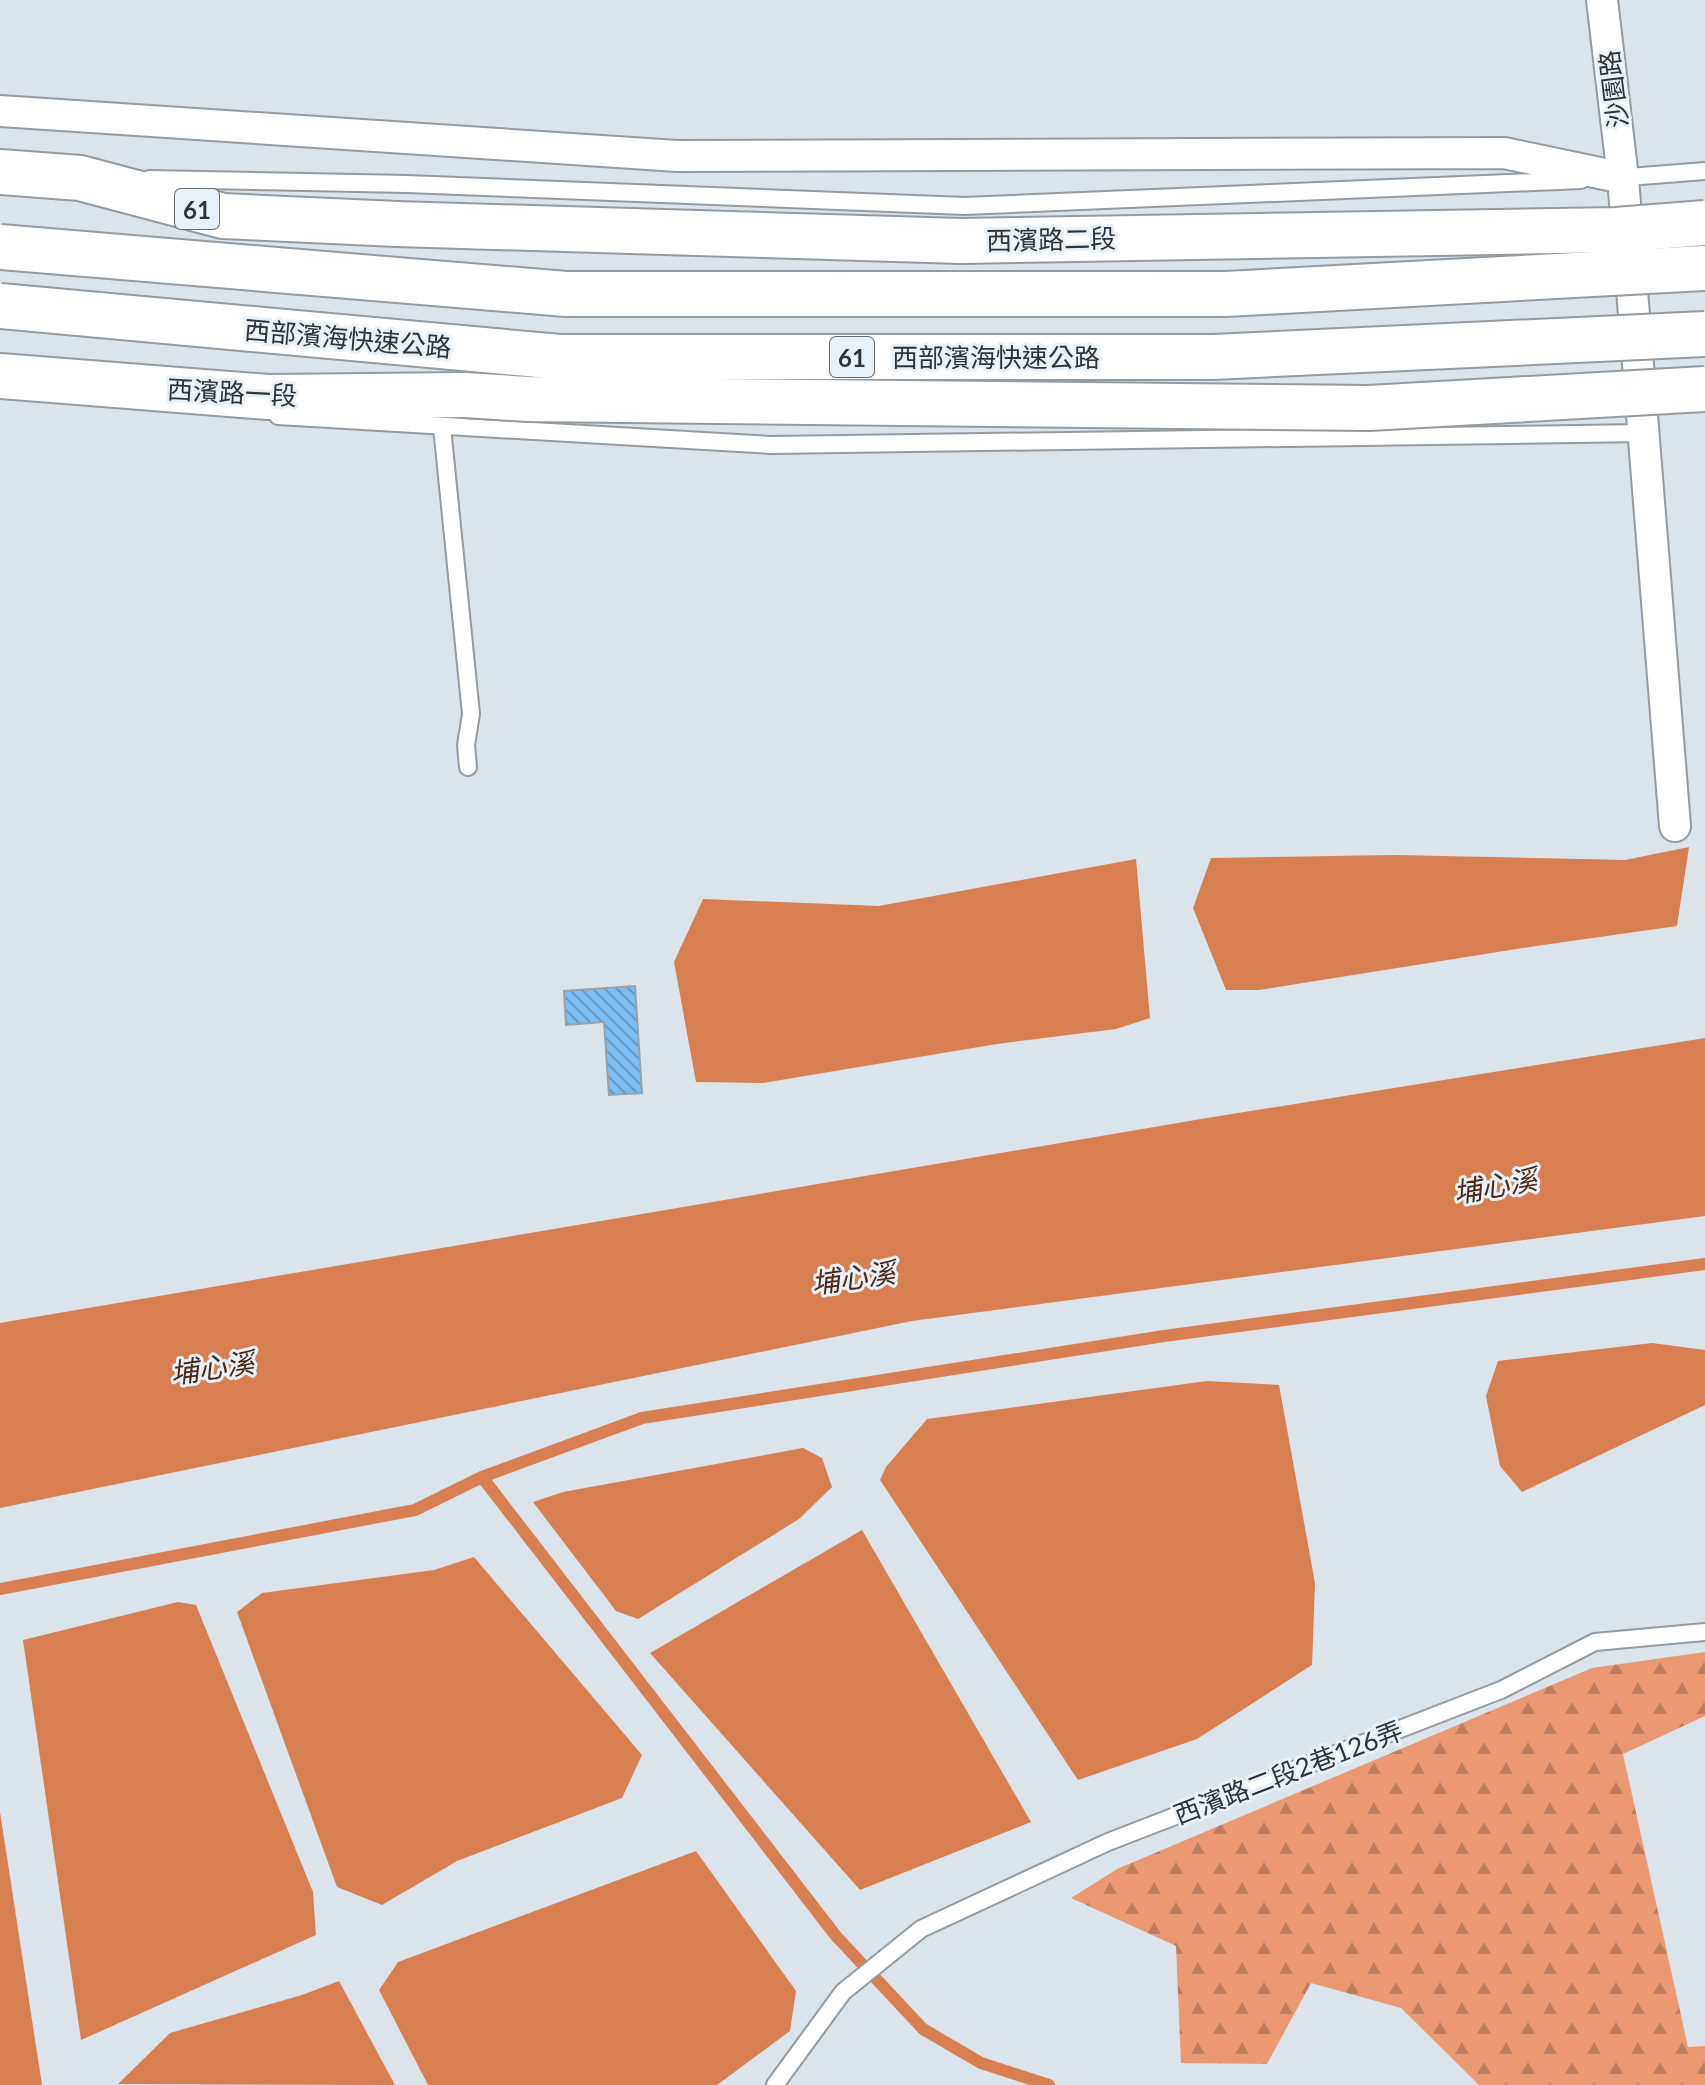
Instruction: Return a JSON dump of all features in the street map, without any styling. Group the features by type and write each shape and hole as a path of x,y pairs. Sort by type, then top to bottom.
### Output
{"main road":[{"name":"61","path":"0,172 80,178"},
{"name":"西濱路二段","path":"80,178 223,216 961,241 1600,230 1705,223"},
{"name":"61","path":"0,247 566,294 1226,294 1705,268"},
{"name":"西部濱海快速公路","path":"0,306 560,357 1213,357 1705,334"},
{"name":"西濱路一段","path":"0,376 454,411"},
{"name":"61","path":"454,411 528,399 1369,408 1705,389"}],"street":[{"name":"沙園路","path":"1602,0 1623,178 1675,826"},
{"path":"0,111 677,156 1504,153 1623,178"}],"lane":[{"path":"80,178 407,184 965,206 1623,178 1705,171"},
{"path":"468,767 466,745 471,714 454,411 771,445 1645,433"},
{"name":"西濱路二段2巷126弄","path":"775,2085 843,1992 921,1929 1108,1842 1501,1690 1595,1642 1705,1632"}],"green space":[{"path":"1705,1652 1705,1716 1623,1754 1688,2047 1705,2046 1705,2085 1479,2085 1401,2008 1311,1983 1267,2064 1181,2063 1176,1946 1071,1898 1117,1869 1592,1668"}],"water":[{"path":"1689,847 1677,926 1259,990 1226,990 1193,908 1211,858 1395,855 1625,860"},
{"path":"1136,859 1150,1018 1116,1029 997,1044 763,1083 696,1082 674,962 703,899 879,906"},
{"name":"埔心溪","path":"1705,1038 1705,1216 912,1321 0,1508 0,1323 1207,1118"},
{"path":"1652,1343 1705,1350 1705,1405 1522,1492 1500,1466 1486,1396 1498,1361"},
{"path":"1207,1381 1279,1385 1315,1583 1312,1665 1197,1739 1078,1780 880,1480 886,1467 927,1419"},
{"path":"803,1448 822,1458 832,1487 799,1519 638,1619 616,1611 533,1502 563,1492"},
{"path":"862,1530 1031,1822 860,1890 650,1653"},
{"path":"474,1557 642,1755 622,1798 457,1861 382,1905 337,1887 237,1612 262,1593 434,1570"},
{"path":"178,1602 196,1605 313,1892 316,1935 81,2040 23,1640"},
{"path":"0,1812 42,2085 0,2085"},
{"path":"696,1851 796,1991 790,2031 717,2085 428,2085 379,1990 398,1962"},
{"path":"339,1981 395,2085 118,2084 170,2033 302,1995"}],"building":[{"path":"635,986 642,1093 609,1095 604,1022 566,1025 564,991"}],"waterway":[{"path":"482,1477 642,1418 1164,1336 1705,1264"},
{"path":"0,1589 415,1510 482,1477 836,1936 923,2029 981,2063 1049,2085"}]}
